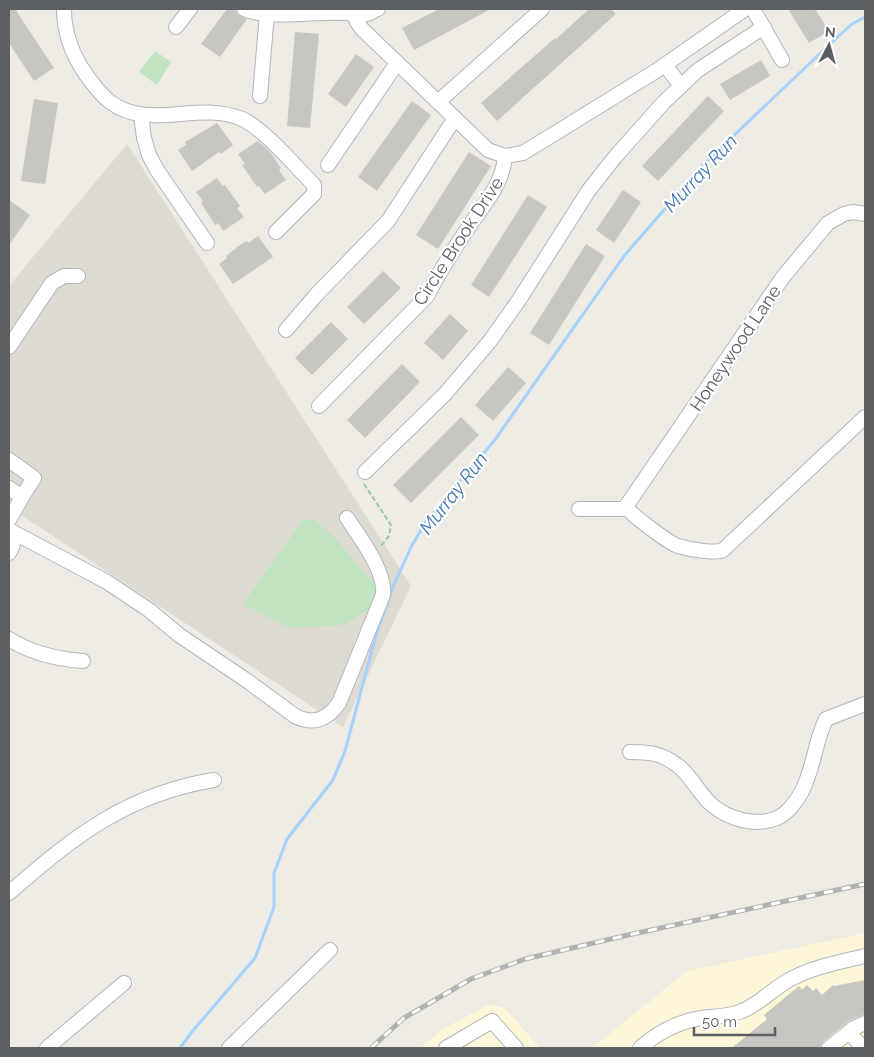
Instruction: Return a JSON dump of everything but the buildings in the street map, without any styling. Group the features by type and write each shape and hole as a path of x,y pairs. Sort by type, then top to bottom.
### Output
{"street":[{"path":"64,9 64,24 72,51 100,93 110,102 141,116 215,112 243,119 272,142 314,185 314,194 276,232"},
{"path":"176,28 190,9"},
{"path":"244,9 267,13 353,11 368,14 378,9"},
{"path":"438,102 542,9"},
{"name":"Circle Brook Drive","path":"353,11 362,29 488,150 505,156 522,154 665,65 745,9"},
{"path":"753,9 782,60"},
{"path":"260,96 267,13"},
{"path":"365,472 446,394 490,341 519,300 589,190 615,157 652,116 698,70 764,27"},
{"path":"328,165 397,63"},
{"path":"665,65 681,86"},
{"path":"141,116 144,138 153,162 206,242"},
{"path":"286,330 317,294 388,221 455,118"},
{"name":"Circle Brook Drive","path":"319,406 427,296 437,276 497,186 504,168 505,156"},
{"name":"Honeywood Lane","path":"628,509 628,505 783,277 828,223 844,214 853,212 865,214"},
{"path":"9,347 52,283 64,276 78,276"},
{"path":"580,509 628,509 676,545 689,549 719,552 865,417"},
{"path":"9,460 34,478 22,497 9,527 14,540 13,547 9,552"},
{"path":"9,488 22,497"},
{"path":"9,527 107,582 149,610 179,635 249,682 295,716 303,720 313,721 327,717 339,704 383,595 383,580 347,518"},
{"path":"9,639 30,650 48,656 83,661"},
{"path":"630,752 651,752 662,756 678,766 711,804 722,812 737,819 765,821 777,818 787,812 802,791 813,763 820,732 826,719 865,704"},
{"path":"9,893 76,837 125,807 167,790 214,780"},
{"path":"229,1048 330,950"},
{"path":"640,1048 654,1037 686,1022 700,1018 728,1016 743,1011 757,1004 778,986 798,975 865,956"},
{"path":"47,1048 124,983"},
{"path":"446,1048 492,1021 516,1048"},
{"path":"829,1048 865,1022"},
{"path":"849,1032 863,1048"}],"path":[{"path":"365,472 365,487 392,529 386,540 369,553"}],"shaded area":[{"path":"127,144 411,586 343,727 9,507 9,286"},
{"path":"865,933 865,1048 592,1048 687,971"},
{"path":"489,1004 505,1008 540,1048 420,1048 443,1029"}],"green space":[{"path":"155,51 171,62 157,85 139,72"},
{"path":"303,520 315,520 334,537 376,585 374,606 344,625 289,628 243,604"}],"waterway":[{"name":"Murray Run","path":"180,1048 255,958 274,907 274,873 287,839 333,780 345,751 376,635 393,587 411,547 427,520 494,441 624,256 704,164 830,44 852,24 865,17"}],"railway":[{"path":"371,1048 404,1018 471,979 525,959 865,884"}]}
